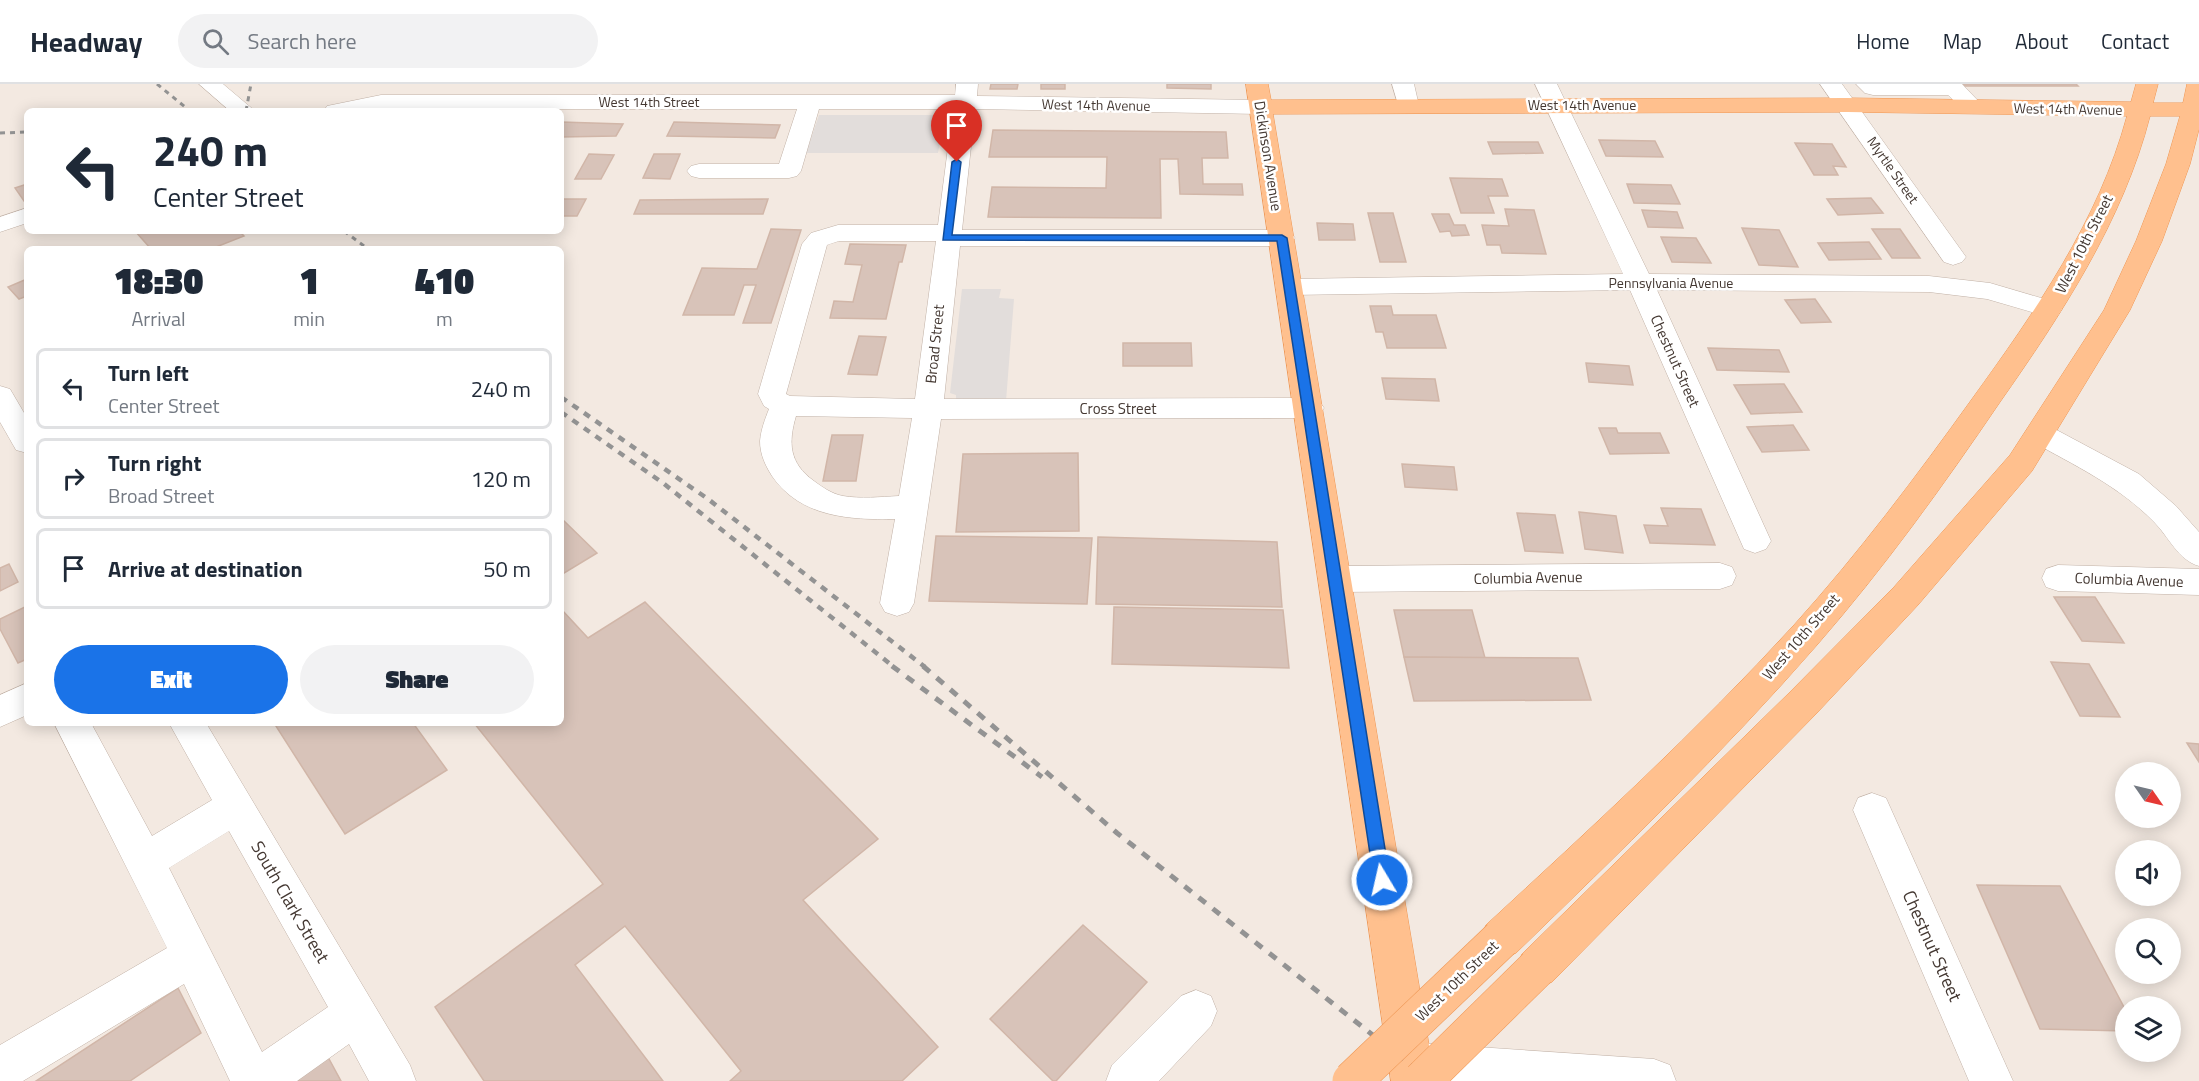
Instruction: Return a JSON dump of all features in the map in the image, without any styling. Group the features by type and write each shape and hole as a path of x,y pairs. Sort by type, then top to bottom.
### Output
{"main road":[{"name":"West 14th Avenue","path":"1259,96 1408,106 1551,94 1847,105 1973,107 2144,97 2197,101"},
{"name":"Dickinson Avenue","path":"1259,96 1415,1076"},
{"name":"West 10th Street","path":"1352,1081 1660,787 1781,661 1905,514 2049,309 2110,194 2144,97"},
{"path":"1415,1076 1538,968 1802,704 1906,596 2021,463 2116,310 2149,240 2178,164 2197,101"}],"street":[{"path":"210,84 240,108"},
{"path":"1403,84 1408,106"},
{"name":"Myrtle Street","path":"1831,84 1953,256"},
{"path":"1866,84 1873,88 1954,88 1973,107"},
{"name":"West 14th Street","path":"350,108 381,102 492,100 630,93 674,93 810,102 860,93 966,93"},
{"name":"West 14th Avenue","path":"966,93 1259,96"},
{"name":"Broad Street","path":"897,603 928,409 966,93"},
{"name":"Chestnut Street","path":"1551,94 1640,282 1755,541"},
{"path":"699,171 789,171 810,102"},
{"path":"0,225 24,216"},
{"path":"912,508 846,507 832,504 789,477 777,456 775,441 784,406 778,403 772,394 814,244 820,238 838,233 1282,238"},
{"name":"Pennsylvania Avenue","path":"1289,287 1640,282 1959,286 1990,291 2049,309"},
{"name":"Cross Street","path":"784,406 928,409 1309,408"},
{"path":"2041,434 2128,482 2165,514 2199,554"},
{"name":"Columbia Avenue","path":"1336,579 1720,576"},
{"name":"Columbia Avenue","path":"2058,578 2199,582"},
{"path":"0,712 24,700"},
{"path":"74,726 145,861 253,1081"},
{"name":"South Clark Street","path":"189,726 394,1081"},
{"path":"145,861 234,807"},
{"name":"Chestnut Street","path":"1872,810 1991,1081"},
{"path":"0,1070 192,956"},
{"path":"1128,1081 1196,1011"},
{"path":"259,1081 355,1014"},
{"path":"1415,1076 1654,1081"}],"shaded area":[{"path":"819,115 945,115 938,153 806,153"},
{"path":"962,289 1001,289 999,298 1014,299 1006,401 956,400 956,395 950,393"}],"building":[{"path":"991,84 1018,84 1017,89 990,89"},
{"path":"1041,84 1065,84 1065,89 1041,89"},
{"path":"1167,84 1211,84 1211,89 1167,88"},
{"path":"1961,84 2076,84 2078,86 1963,86"},
{"path":"564,122 623,124 616,136 564,137"},
{"path":"674,122 780,125 775,138 667,136"},
{"path":"993,130 1226,132 1228,158 1202,158 1203,184 1242,184 1243,195 1180,194 1178,159 1160,159 1161,218 988,217 992,187 1106,188 1107,157 989,157"},
{"path":"1599,140 1655,141 1663,157 1606,156"},
{"path":"1488,142 1538,142 1543,153 1493,154"},
{"path":"1795,143 1832,144 1846,167 1833,166 1838,175 1814,175"},
{"path":"589,154 614,155 601,179 575,179"},
{"path":"654,154 680,154 670,179 643,178"},
{"path":"1450,178 1502,179 1508,196 1488,196 1494,213 1461,213"},
{"path":"1627,184 1671,185 1680,204 1634,203"},
{"path":"24,185 24,201 15,188"},
{"path":"1871,198 1883,213 1838,215 1827,199"},
{"path":"564,199 586,199 577,216 564,216"},
{"path":"768,199 763,214 634,214 640,200"},
{"path":"1505,209 1534,210 1546,254 1502,253 1500,245 1487,245 1482,225 1509,226"},
{"path":"1642,210 1677,212 1683,228 1648,227"},
{"path":"1368,213 1393,213 1406,262 1380,262"},
{"path":"1432,214 1449,214 1454,225 1465,225 1469,235 1452,236 1450,231 1440,232"},
{"path":"1317,223 1353,224 1355,240 1319,240"},
{"path":"1742,228 1779,230 1798,267 1759,265"},
{"path":"771,229 801,230 771,323 743,323 756,285 744,285 734,315 683,315 702,268 757,269"},
{"path":"1872,229 1900,229 1920,258 1892,258"},
{"path":"138,234 242,234 244,236 219,246 148,246"},
{"path":"1661,237 1696,238 1711,263 1672,262"},
{"path":"1869,242 1881,259 1829,260 1818,243"},
{"path":"850,244 906,245 902,262 899,262 886,319 830,318 834,301 853,302 862,265 845,264"},
{"path":"24,280 24,297 19,299 8,287"},
{"path":"1815,299 1831,322 1801,323 1785,300"},
{"path":"1370,306 1391,306 1393,315 1436,315 1446,348 1387,348 1383,332 1376,332"},
{"path":"859,336 886,337 877,375 848,374"},
{"path":"1123,343 1191,343 1192,366 1123,366"},
{"path":"1708,348 1779,350 1789,372 1717,370"},
{"path":"1586,363 1629,366 1633,385 1589,382"},
{"path":"1382,378 1435,379 1439,401 1386,399"},
{"path":"1784,384 1802,412 1751,414 1734,385"},
{"path":"1793,425 1809,450 1762,452 1747,427"},
{"path":"1599,428 1616,428 1618,433 1660,433 1669,453 1610,454"},
{"path":"832,435 863,435 856,481 823,481"},
{"path":"1078,453 1079,531 956,532 963,454"},
{"path":"1402,464 1454,467 1457,490 1405,487"},
{"path":"1661,508 1701,509 1715,545 1650,543 1644,525 1668,526"},
{"path":"1579,512 1616,516 1623,553 1585,549"},
{"path":"1517,513 1555,515 1563,553 1525,551"},
{"path":"564,521 597,553 564,573"},
{"path":"936,536 1092,538 1087,604 929,601"},
{"path":"1098,537 1277,542 1282,607 1096,604"},
{"path":"9,564 18,582 0,591 0,568"},
{"path":"2054,597 2095,597 2124,643 2082,641"},
{"path":"645,602 878,839 803,900 938,1047 902,1081 730,1081 741,1071 625,926 575,965 663,1081 484,1081 435,1007 603,884 476,726 564,726 564,612 588,638"},
{"path":"24,607 24,660 18,663 0,629 0,619"},
{"path":"1114,607 1283,610 1289,668 1112,664"},
{"path":"1394,610 1472,610 1485,658 1404,657"},
{"path":"1404,657 1578,658 1591,700 1414,701"},
{"path":"2051,662 2089,664 2120,717 2080,716"},
{"path":"276,726 415,726 447,770 345,834"},
{"path":"2187,743 2199,744 2199,762"},
{"path":"1977,885 2060,886 2118,996 2115,996 2115,1031 2040,1029"},
{"path":"1083,925 1147,982 1056,1081 1053,1081 990,1019"},
{"path":"178,988 201,1033 130,1081 36,1081"},
{"path":"328,1057 341,1081 294,1081"}],"railway":[{"path":"157,84 186,108"},
{"path":"247,108 251,84"},
{"path":"0,133 24,132"},
{"path":"348,234 364,246"},
{"path":"564,399 708,499 925,667"},
{"path":"564,414 663,483 894,667"},
{"path":"892,666 1042,777"},
{"path":"923,666 1117,833 1431,1081"}],"route":[{"path":"957,162 947,238 1282,238 1382,880"}]}
